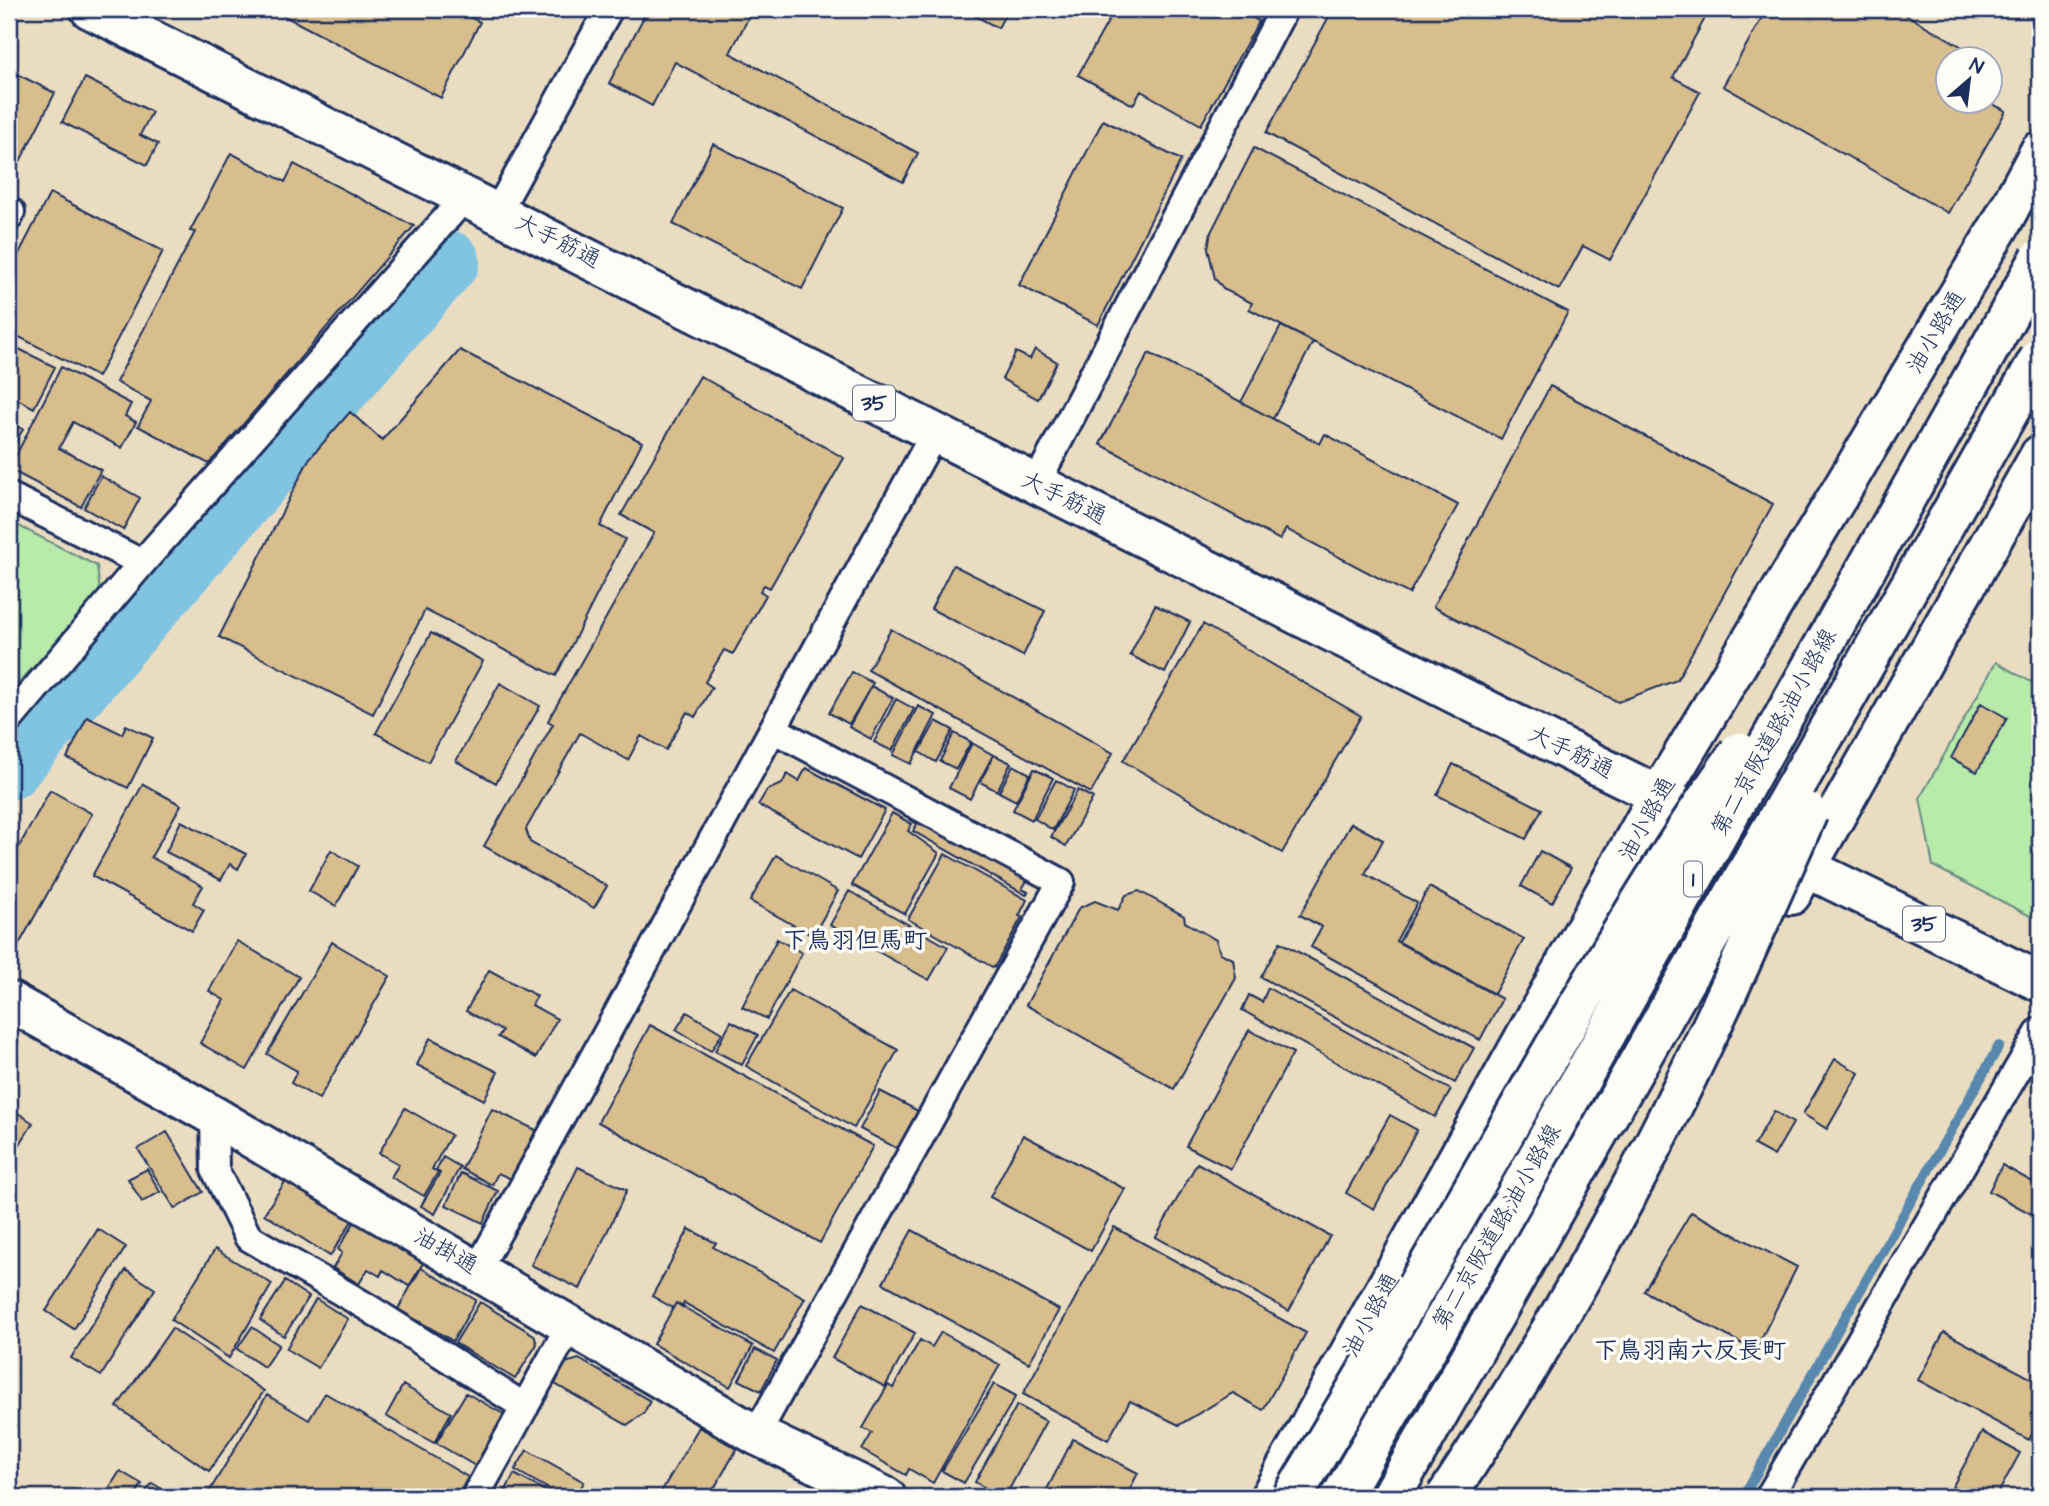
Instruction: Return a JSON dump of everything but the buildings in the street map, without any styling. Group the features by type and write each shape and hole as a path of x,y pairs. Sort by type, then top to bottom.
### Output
{"main road":[{"name":"大手筋通","path":"90,9 482,203 934,434 2040,982"},
{"name":"油小路通","path":"1270,1497 1659,795 2002,222 2040,151"},
{"name":"第二京阪道路;油小路線","path":"1341,1497 1523,1183 2040,258"},
{"name":"第二京阪道路;油小路線","path":"1391,1497 1894,618 2040,357"},
{"path":"1446,1497 1524,1353 1807,867 2040,455"},
{"path":"1292,1497 1381,1349 1603,961 1677,840 1851,594"},
{"path":"1446,1497 1497,1419 1617,1215 1741,965 1894,618"},
{"name":"油掛通","path":"9,1001 478,1269 756,1435 886,1497"}],"street":[{"path":"9,720 142,563 482,203 609,9"},
{"path":"1036,484 1284,9"},
{"path":"9,211 12,212 9,217"},
{"path":"478,1269 934,434"},
{"path":"9,496 142,563"},
{"path":"756,1435 1061,882 774,729"},
{"path":"1769,1497 2040,1031"},
{"path":"214,1116 215,1170 248,1237 367,1307 525,1407"},
{"path":"475,1497 570,1325"}],"shaded area":[{"path":"9,9 2040,9 2040,1497 9,1497"}],"green space":[{"path":"9,521 97,566 100,593 9,694"},
{"path":"1996,662 2031,682 2040,667 2040,921 1933,866 1920,798"}],"waterway":[{"path":"9,770 450,261"},
{"path":"1743,1497 1999,1046"}],"district":[{"name":"下鳥羽但馬町","path":"855,941"},
{"name":"下鳥羽南六反長町","path":"1690,1351"}]}
